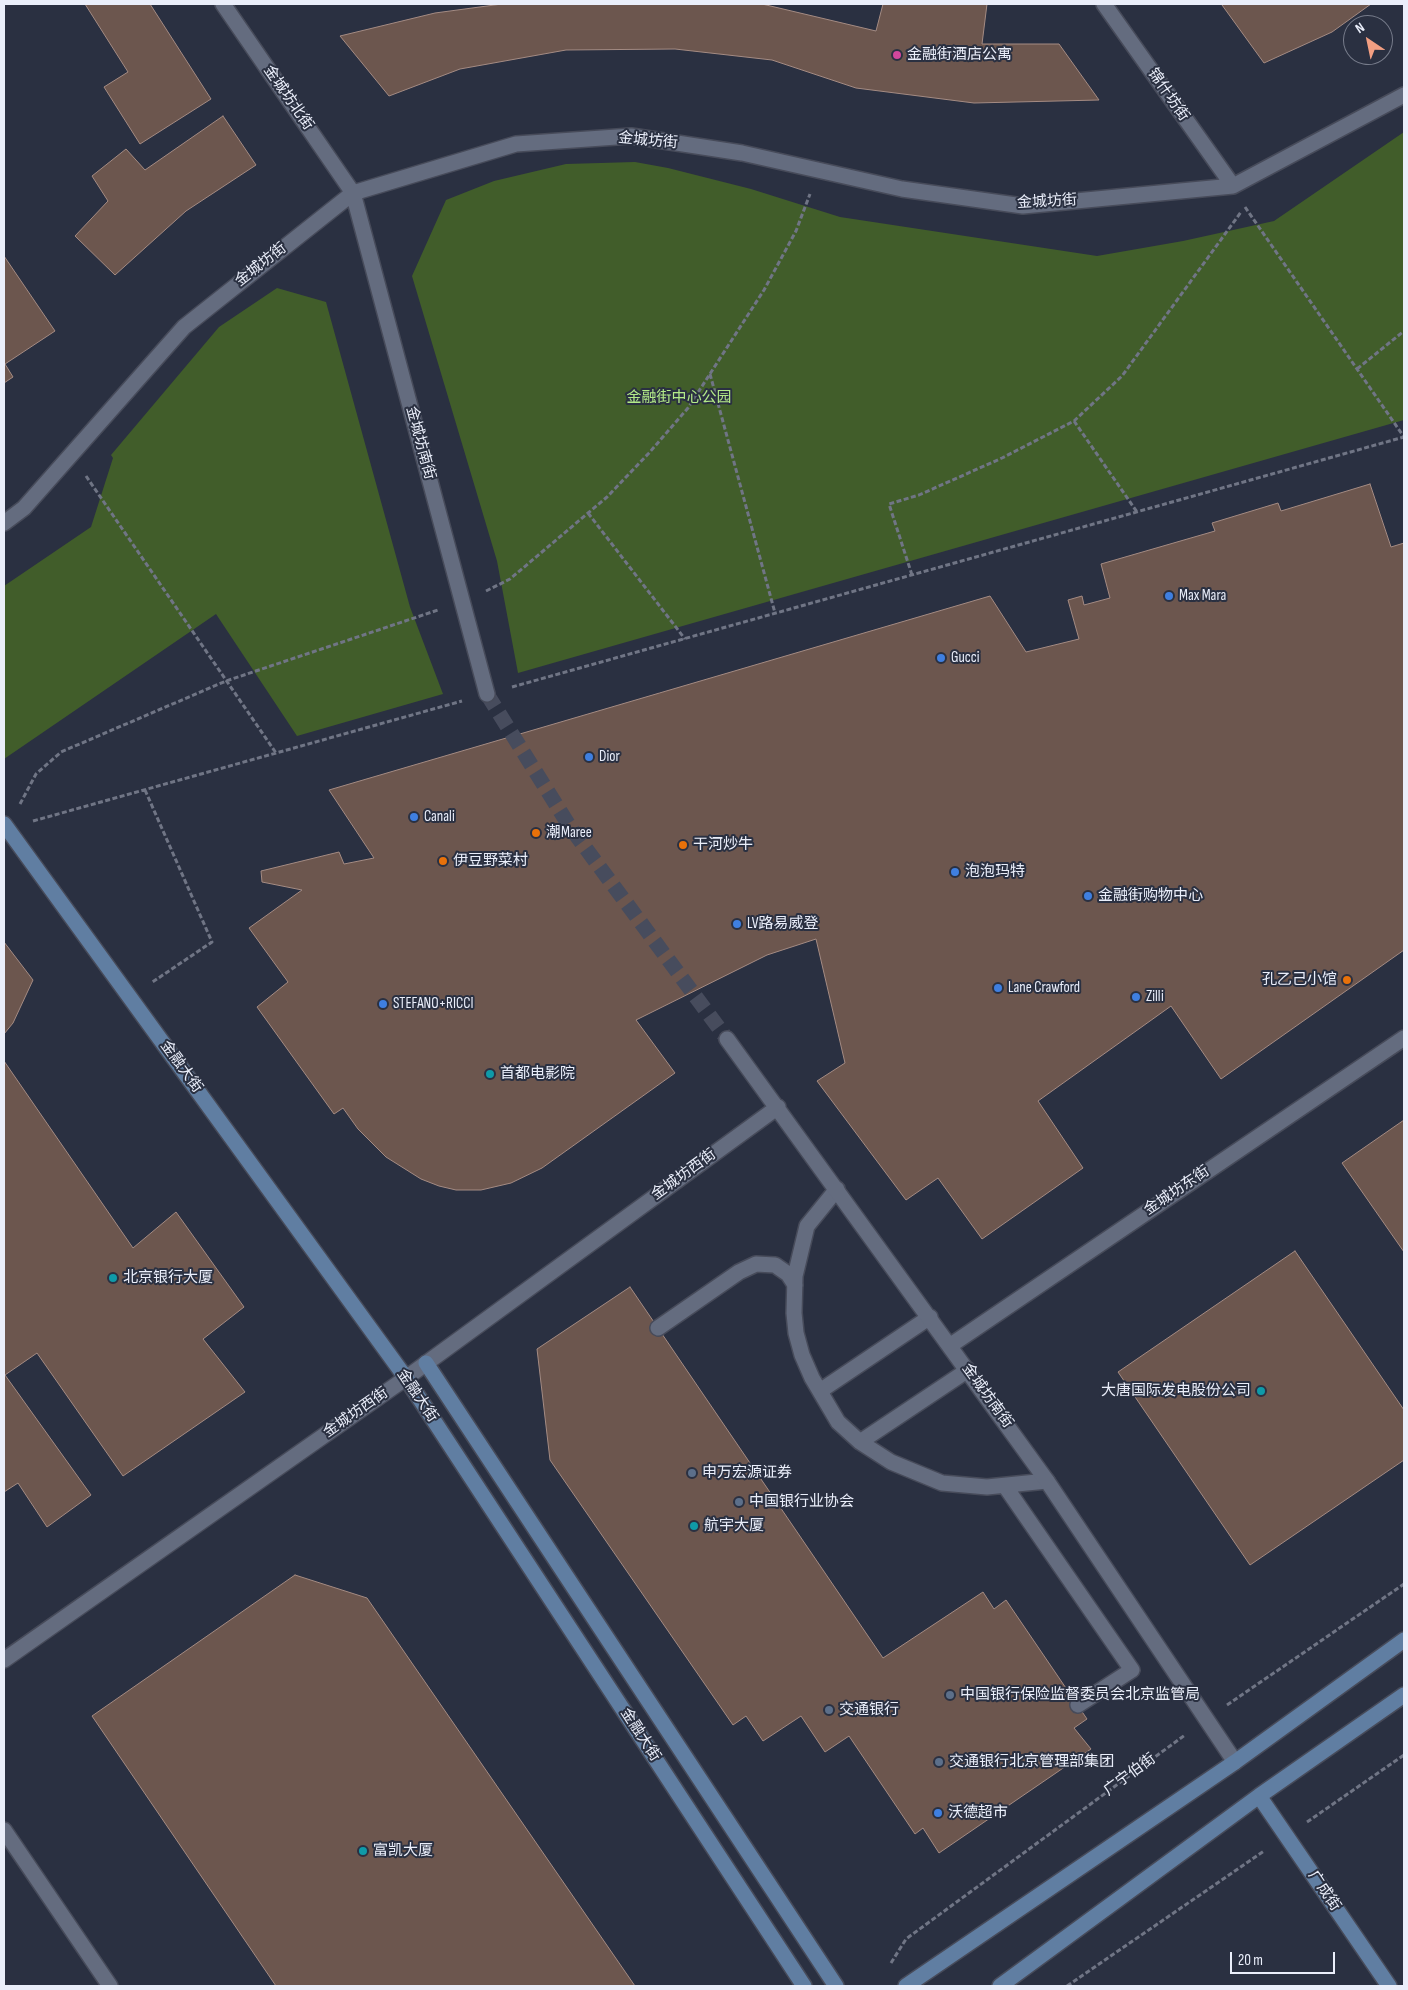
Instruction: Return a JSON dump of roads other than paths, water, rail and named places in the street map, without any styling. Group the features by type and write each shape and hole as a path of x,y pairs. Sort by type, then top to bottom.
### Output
{"main road":[{"name":"金融大街","path":"5,826 406,1378 804,1986"},
{"path":"426,1363 836,1986"},
{"path":"906,1986 1235,1762 1404,1640"},
{"path":"1000,1986 1259,1796 1404,1696"},
{"name":"广成街","path":"1259,1796 1389,1986"}],"street":[{"name":"金城坊北街","path":"223,4 353,193"},
{"name":"锦什坊街","path":"1104,4 1233,186"},
{"name":"金城坊街","path":"4,523 24,508 184,327 353,193 516,144 631,136 742,153 902,189 1023,206 1233,186 1404,95"},
{"name":"金城坊南街","path":"353,193 487,694"},
{"name":"金城坊东街","path":"951,1345 1404,1038"},
{"name":"金城坊南街","path":"727,1039 1048,1481 1235,1762"},
{"name":"金城坊西街","path":"4,1660 406,1378 778,1107"},
{"path":"837,1189 807,1226 795,1276 795,1285 796,1332 802,1355 812,1378 838,1422 860,1442 891,1462 942,1483 987,1487 1048,1481"},
{"path":"658,1328 739,1272 756,1264 775,1265 788,1274 795,1285"},
{"path":"820,1391 930,1317"},
{"path":"860,1442 968,1370"},
{"path":"1005,1486 1132,1670 1078,1705"},
{"path":"4,1830 110,1986"}],"tunnel":[{"path":"487,694 570,827 727,1039"}],"place":[{"name":"金融街酒店公寓","path":"897,55"},
{"name":"Max Mara","path":"1169,596"},
{"name":"Gucci","path":"941,658"},
{"name":"Dior","path":"589,757"},
{"name":"Canali","path":"414,817"},
{"name":"潮Maree","path":"536,833"},
{"name":"干河炒牛","path":"683,845"},
{"name":"伊豆野菜村","path":"443,861"},
{"name":"泡泡玛特","path":"955,872"},
{"name":"金融街购物中心","path":"1088,896"},
{"name":"LV路易威登","path":"737,924"},
{"name":"孔乙己小馆","path":"1347,980"},
{"name":"Lane Crawford","path":"998,988"},
{"name":"Zilli","path":"1136,997"},
{"name":"STEFANO+RICCI","path":"383,1004"},
{"name":"首都电影院","path":"490,1074"},
{"name":"北京银行大厦","path":"113,1278"},
{"name":"大唐国际发电股份公司","path":"1261,1391"},
{"name":"申万宏源证券","path":"692,1473"},
{"name":"中国银行业协会","path":"739,1502"},
{"name":"航宇大厦","path":"694,1526"},
{"name":"中国银行保险监督委员会北京监管局","path":"950,1695"},
{"name":"交通银行","path":"829,1710"},
{"name":"交通银行北京管理部集团","path":"939,1762"},
{"name":"沃德超市","path":"938,1813"},
{"name":"富凯大厦","path":"363,1851"}],"park label":[{"name":"金融街中心公园","path":"679,398"}]}
